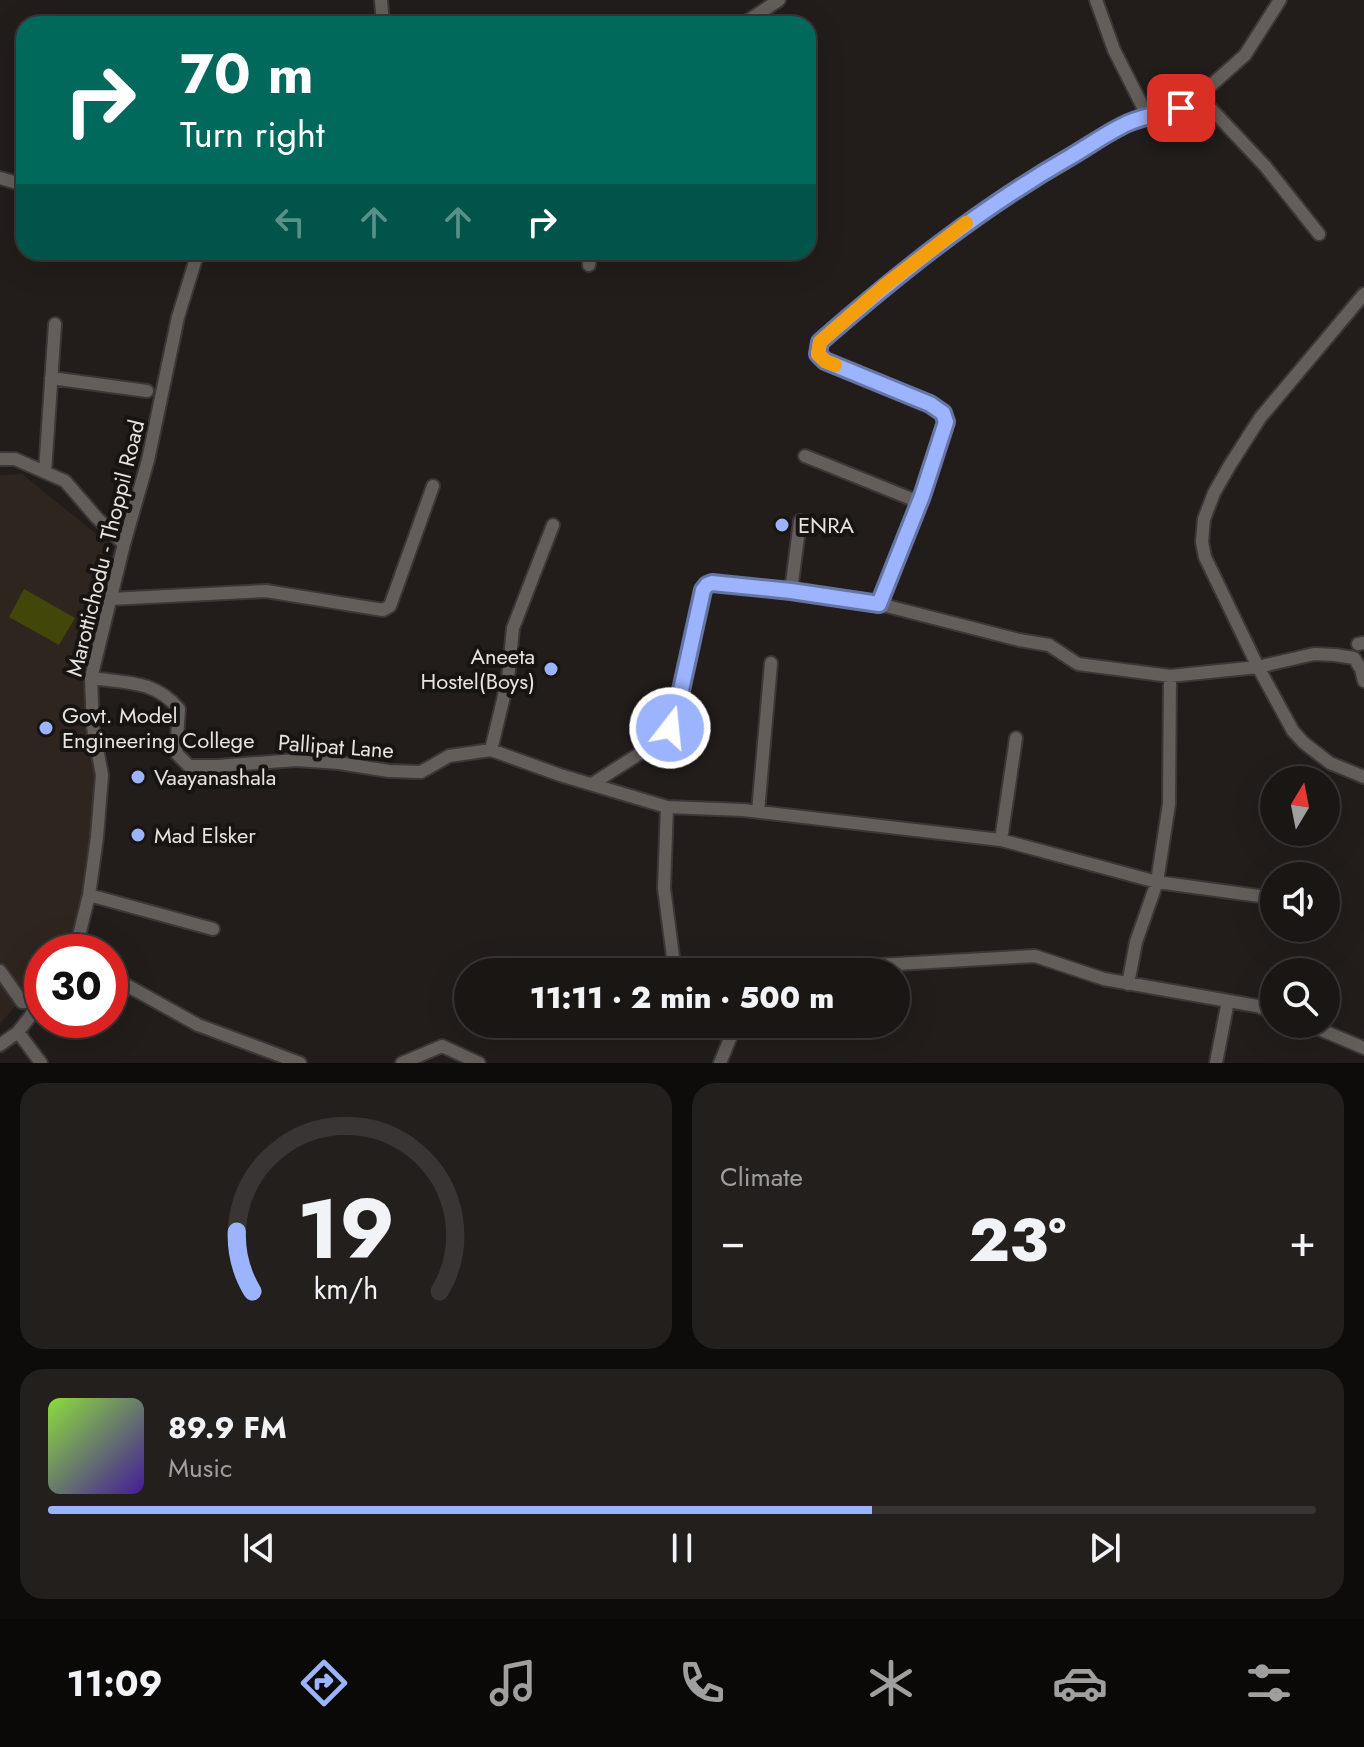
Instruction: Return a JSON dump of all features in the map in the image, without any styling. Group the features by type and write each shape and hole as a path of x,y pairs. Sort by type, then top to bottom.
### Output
{"street":[{"path":"755,16 779,0"},
{"path":"1096,0 1114,50 1148,117"},
{"path":"879,604 946,422 943,413 930,404 825,361 818,354 820,342 884,286 991,206 1128,123 1181,108 1199,96 1245,55 1280,0"},
{"path":"1199,96 1265,166 1319,234"},
{"name":"Marottichodu - Thoppil Road","path":"79,934 89,895 102,775 93,727 91,678 148,460 178,317 196,260"},
{"path":"1364,294 1260,418 1214,493 1204,519 1202,542 1205,557 1293,731 1330,763 1364,777"},
{"path":"45,472 55,324"},
{"path":"51,378 147,391"},
{"path":"805,456 919,502"},
{"path":"0,459 15,459 65,481 124,544"},
{"path":"110,599 266,591 383,610 390,606 433,486"},
{"path":"791,591 800,521"},
{"path":"553,525 513,628 508,679 491,750 667,807 758,812 1001,840 1157,882 1260,896"},
{"path":"592,784 664,738 670,728 703,590 712,583 879,604 1049,645 1078,664 1170,676 1258,667 1314,654 1335,655 1354,658 1364,681"},
{"path":"758,812 771,663"},
{"path":"1128,984 1136,942 1157,882 1169,804 1170,676"},
{"name":"Pallipat Lane","path":"91,678 150,686 168,696 179,709 176,753 189,766 296,760 421,772 449,756 491,750"},
{"path":"1001,840 1016,738"},
{"path":"667,807 664,888 673,958"},
{"path":"89,895 213,929"},
{"path":"910,963 1035,956 1104,979 1260,1007"},
{"path":"0,971 24,1002"},
{"path":"128,986 198,1025 300,1063"},
{"path":"1216,1063 1228,1001"},
{"path":"0,1045 24,1024"},
{"path":"18,1032 41,1063"},
{"path":"1340,1038 1364,1048"},
{"path":"720,1063 730,1039"},
{"path":"402,1063 442,1046 479,1063"}],"shaded area":[{"name":"Govt. Model Engineering College","path":"22,474 111,546 83,679 100,777 78,934 24,934 24,995 0,1024 0,475"},
{"path":"24,589 75,618 59,645 9,617"}],"slow traffic":[{"path":"835,365 818,354 820,342 884,286 966,223"}],"place":[{"name":"ENRA","path":"782,525"},
{"name":"Aneeta Hostel(Boys)","path":"551,669"},
{"name":"Govt. Model Engineering College","path":"46,728"},
{"name":"Vaayanashala","path":"138,777"},
{"name":"Mad Elsker","path":"138,835"}],"route":[{"path":"670,728 703,590 707,585 791,591 879,604 922,496 946,422 943,413 930,404 825,361 818,354 820,342 884,286 966,223 1042,173 1128,123 1181,108"}]}
